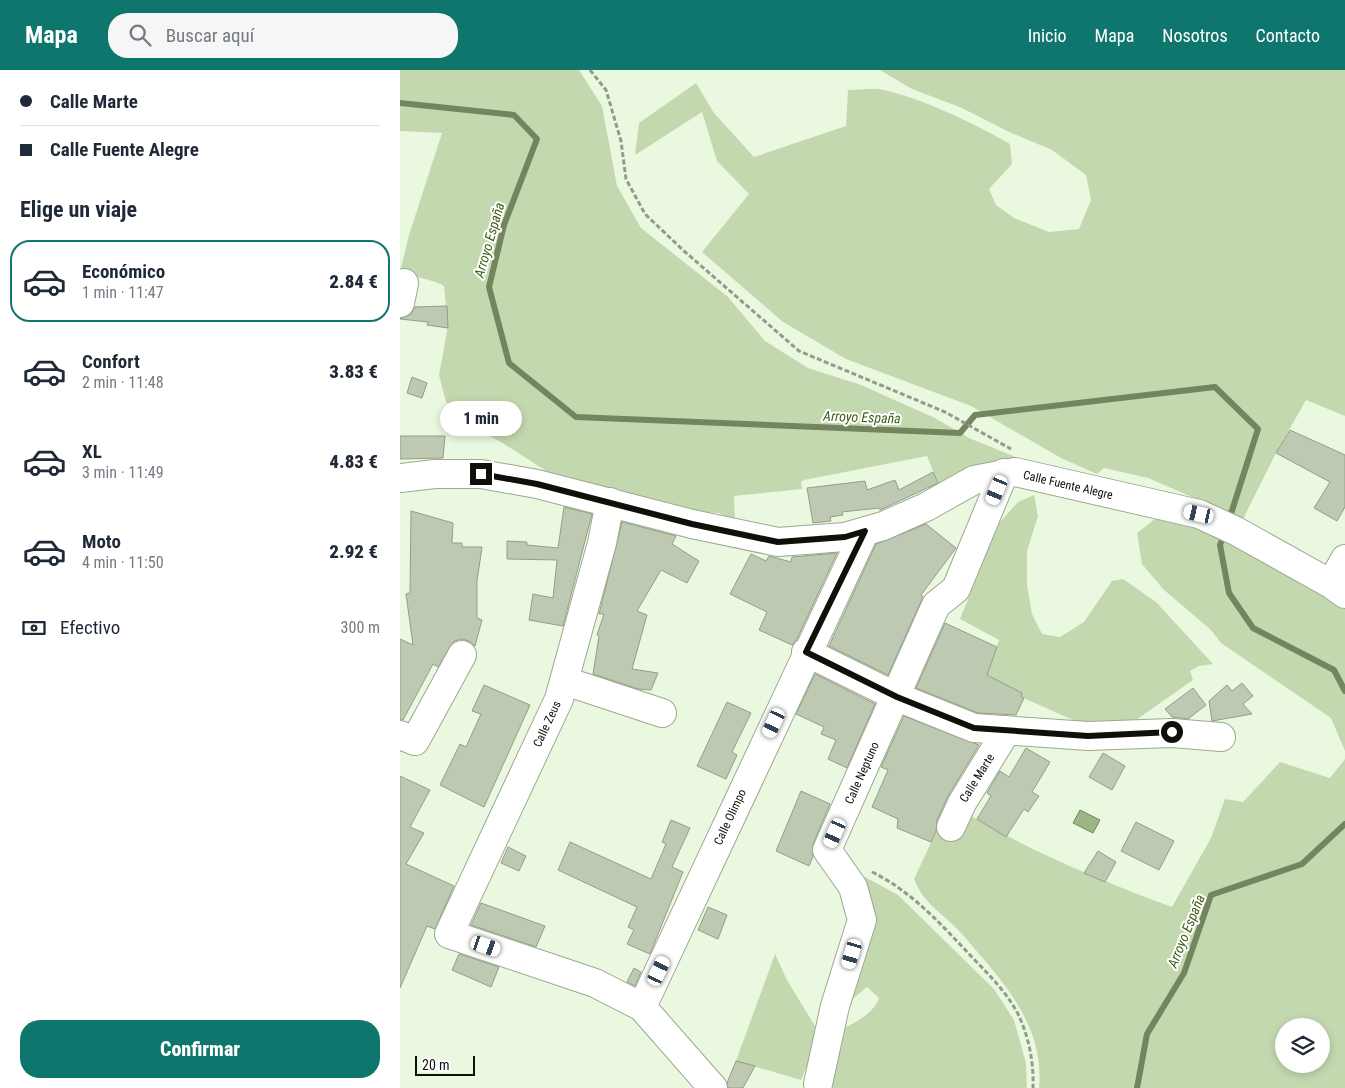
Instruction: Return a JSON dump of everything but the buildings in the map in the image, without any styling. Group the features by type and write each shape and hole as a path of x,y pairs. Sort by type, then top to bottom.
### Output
{"street":[{"name":"Calle Fuente Alegre","path":"400,478 435,474 481,474 537,484 692,524 778,542 845,537 926,507 974,480 1014,472 1199,514 1236,531 1338,589"},
{"name":"Calle Neptuno","path":"818,1084 835,1006 862,920 853,887 827,850 897,697 936,605 956,589 1004,474"},
{"name":"Calle Zeus","path":"610,502 602,543 565,681 450,934 595,983 642,1007"},
{"name":"Calle Olimpo","path":"642,1007 806,652 865,531"},
{"path":"1338,589 1345,559"},
{"path":"806,652 897,697 974,728 1088,736 1172,732 1221,737"},
{"path":"400,735 415,742 462,655"},
{"path":"565,681 662,712"},
{"name":"Calle Marte","path":"951,827 962,803 1007,730"},
{"path":"642,1007 713,1088"}],"path":[{"path":"590,70 606,90 621,141 626,179 645,214 684,251 799,351 945,412 978,432"},
{"path":"863,868 890,881 919,903 1003,989 1018,1014 1029,1045 1033,1088"}],"shaded area":[{"path":"400,70 579,70 602,106 617,186 641,228 728,297 765,341 808,368 861,385 935,418 969,438 1023,460 940,488 927,456 804,480 801,482 802,489 734,496 735,521 719,513 697,512 552,479 548,472 501,442 471,426 446,402 439,375 448,326 444,286 400,272 409,235 442,133 400,131"},
{"path":"880,70 1345,70 1345,416 1306,400 1276,453 1243,519 1148,478 1104,468 1097,474 1061,458 971,406 846,359 783,322 702,252 749,194 717,161 702,112 635,155 639,123 696,83 714,113 754,157 846,126 848,90 879,89 928,104 981,128 1010,144 1012,164 989,189 996,205 1014,218 1049,232 1079,229 1091,200 1086,175 1052,150 1007,131 962,108 912,89"},
{"path":"1034,495 1038,516 1027,551 1027,585 1032,614 1042,634 1060,637 1084,622 1112,581 1123,579 1156,602 1213,664 1199,666 1190,671 1193,680 1136,720 1141,730 1072,729 1073,720 1021,697 1021,693 987,675 999,640 960,619 999,523 1018,502"},
{"path":"1159,516 1184,522 1232,541 1278,564 1345,603 1345,751 1331,718 1221,643 1211,630 1163,589 1142,564 1137,533"},
{"path":"1345,759 1345,1088 1039,1088 1037,1050 1024,1016 1005,985 964,936 926,900 914,879 937,830 959,839 968,814 1068,865 1172,907 1211,838 1225,799 1243,802 1280,762 1330,778"},
{"path":"1080,810 1100,820 1093,833 1073,823"},
{"path":"854,871 898,895 994,989 1014,1020 1026,1063 1027,1088 827,1088 836,1032 855,1023 867,1014 879,998 867,987 843,1007"},
{"path":"775,954 787,980 815,1026 814,1049 801,1080 736,1061"}],"waterway":[{"name":"Arroyo España","path":"400,103 514,115 537,139 504,225 489,287 509,363 576,417 960,433 975,415 1215,387 1258,429 1229,520"},
{"name":"Arroyo España","path":"1225,532 1220,545 1229,593 1253,628 1334,670 1345,691"},
{"name":"Arroyo España","path":"1137,1088 1147,1034 1184,973 1211,895 1302,864 1345,824"}],"route":[{"path":"481,474 537,484 692,524 778,542 845,537 865,531 806,652 897,697 974,728 1088,736 1172,732"}]}
